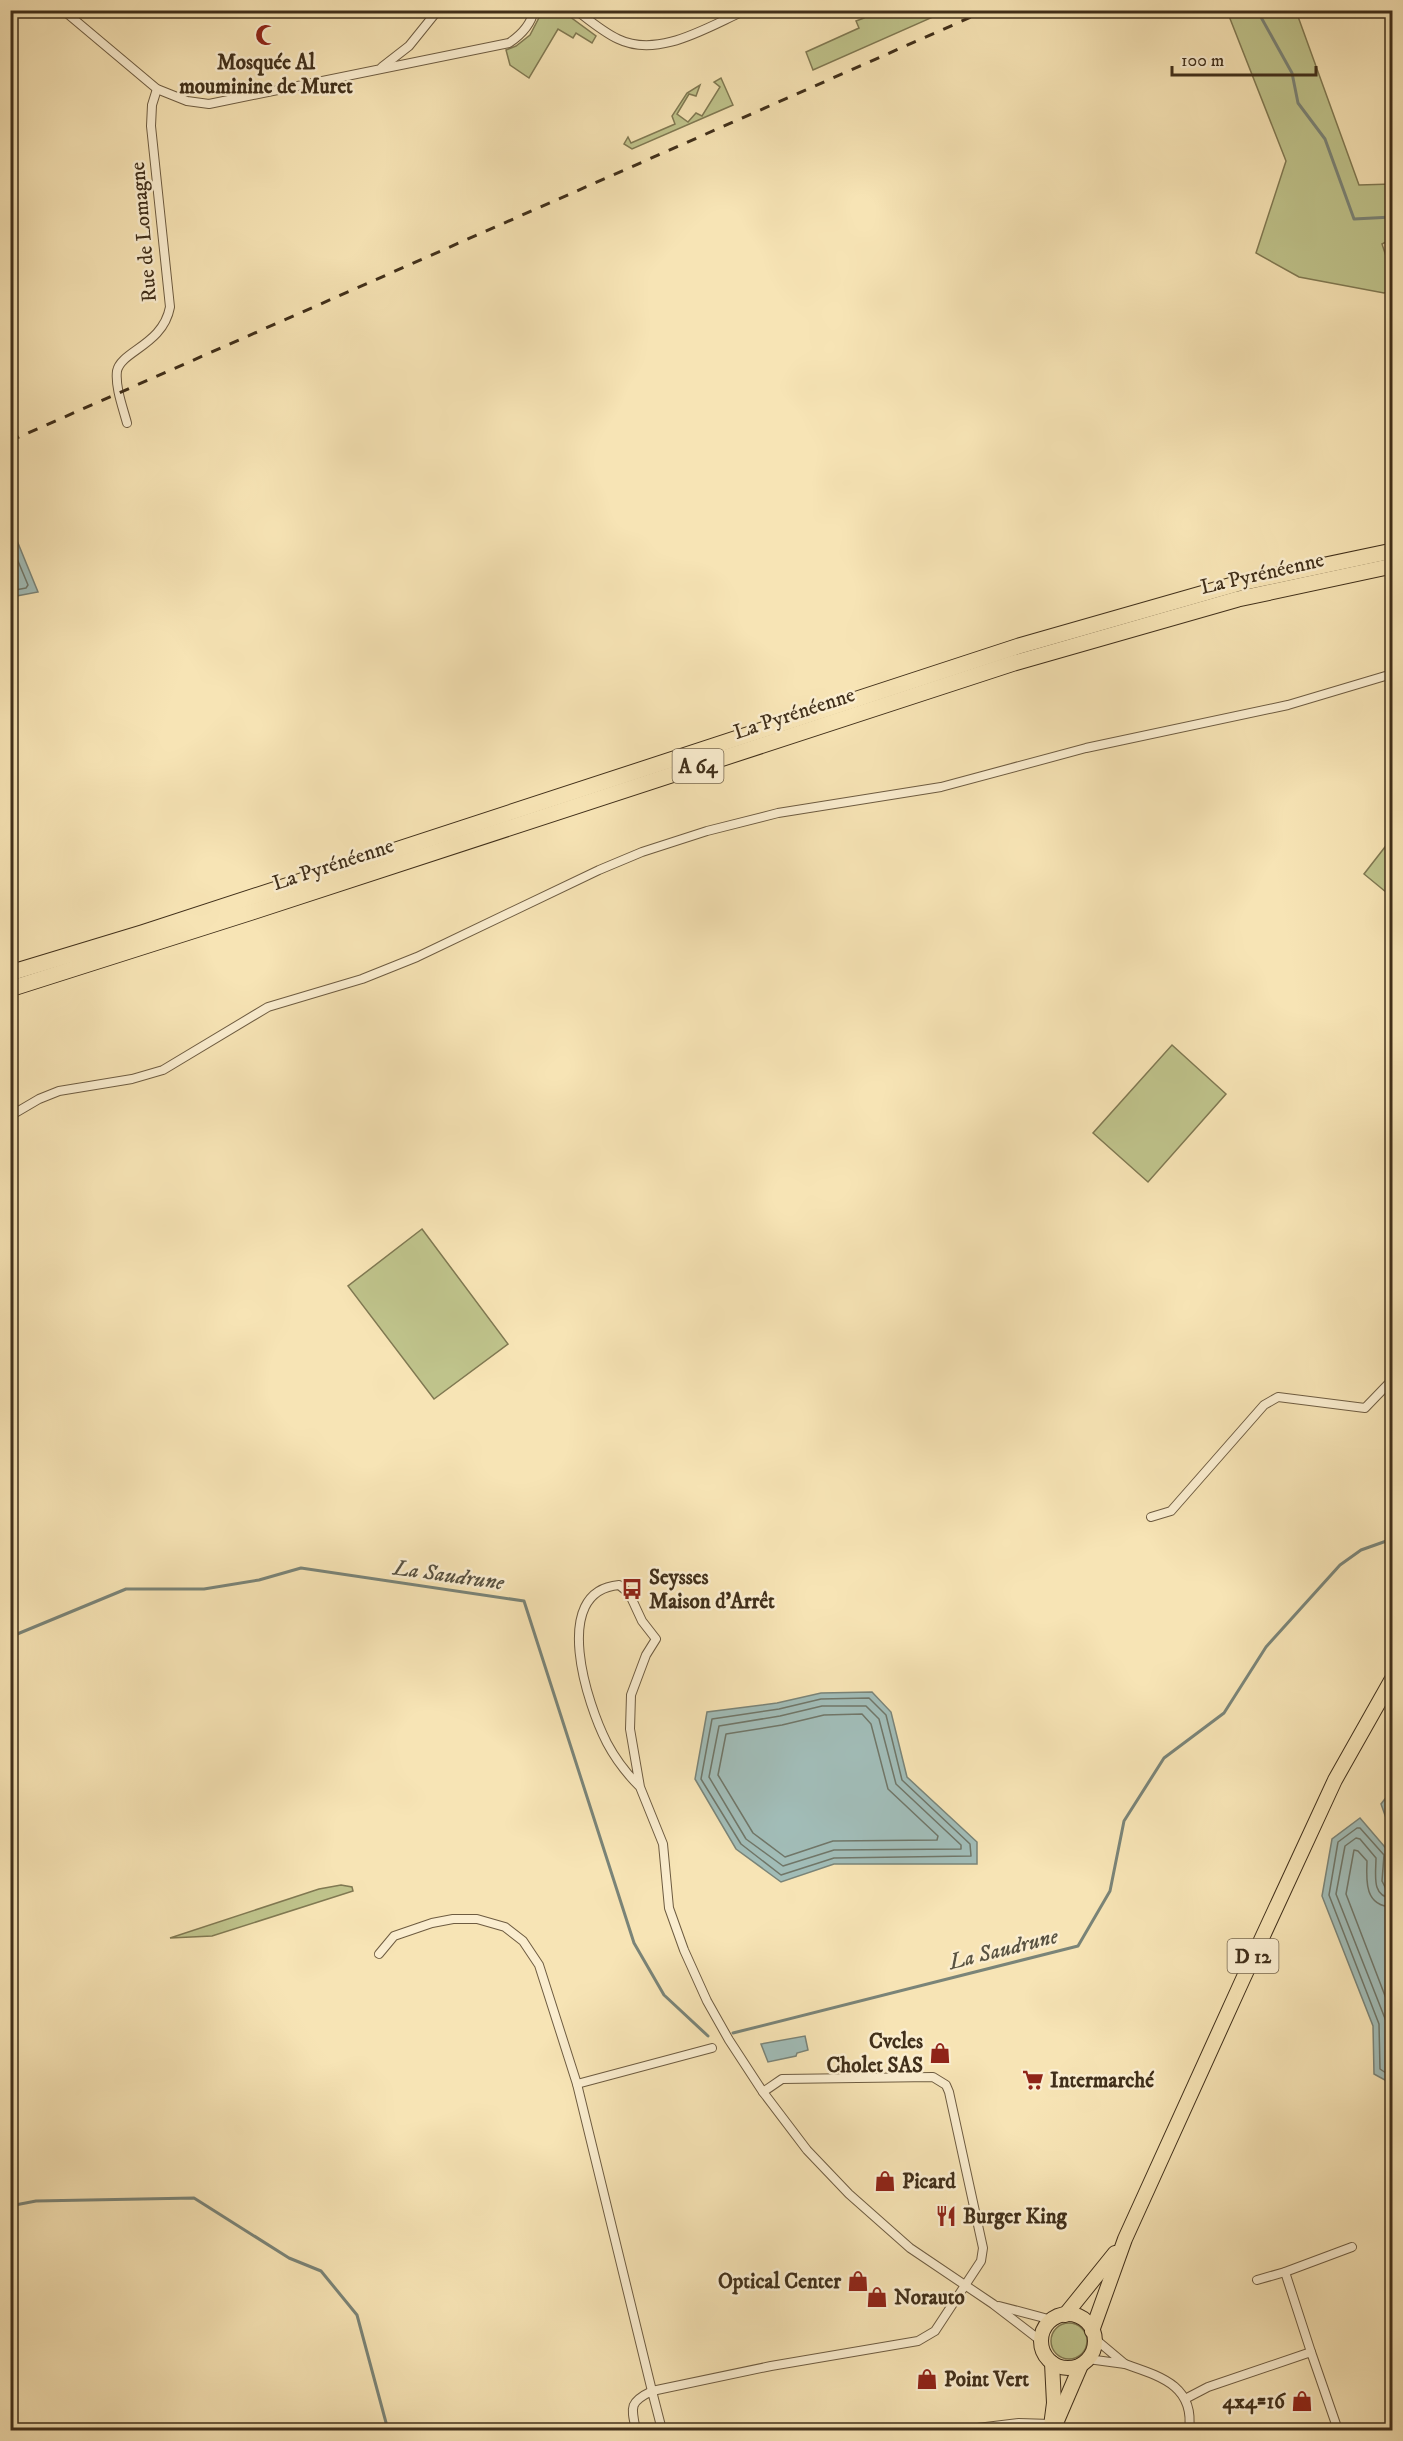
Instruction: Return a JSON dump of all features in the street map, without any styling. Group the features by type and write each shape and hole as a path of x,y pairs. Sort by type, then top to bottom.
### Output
{"highway":[{"name":"La Pyrénéenne","path":"10,973 142,933 1040,639 1236,584 1392,551"},
{"name":"La Pyrénéenne","path":"10,989 307,895 1014,663 1238,599 1392,566"}],"main road":[{"name":"D 12","path":"1093,2334 1125,2239 1335,1780 1392,1679"},
{"name":"D 12","path":"1058,2318 1105,2267 1125,2239"},
{"path":"1052,2428 1094,2345 1093,2334 1081,2318 1058,2318 1046,2326 1041,2341 1042,2349 1052,2363 1063,2368 1084,2362"},
{"path":"1052,2363 1054,2403 1052,2428"}],"street":[{"path":"63,10 157,89 187,100 209,104 509,43 520,36 529,25 534,10"},
{"path":"379,70 409,46 438,10"},
{"path":"576,10 619,40 642,45 675,40 746,10"},
{"name":"Rue de Lomagne","path":"127,423 117,376 118,367 123,360 145,345 157,333 167,319 170,307 151,126 152,105 157,89"},
{"path":"10,1116 39,1099 59,1091 132,1079 163,1070 268,1007 362,980 417,957 599,870 642,852 696,834 778,813 941,787 1086,748 1288,705 1392,674"},
{"path":"1151,1517 1171,1511 1264,1405 1278,1397 1365,1408 1392,1380"},
{"path":"640,1787 624,1770 607,1743 587,1695 580,1659 579,1623 584,1608 594,1596 610,1586 620,1585 629,1593 642,1621 656,1639 646,1655 631,1695 630,1729 640,1787 663,1844 669,1908 684,1950 707,2001 729,2040 763,2092 807,2150 849,2194 910,2248 993,2304 1041,2341"},
{"path":"379,1954 394,1936 432,1923 453,1919 477,1919 505,1927 523,1941 539,1965 577,2084 662,2430"},
{"path":"577,2084 712,2048"},
{"path":"636,2430 632,2408 637,2398 652,2391 771,2366 918,2342 934,2331 981,2260 983,2248 946,2085 933,2077 782,2079 763,2092"},
{"path":"1257,2280 1352,2247"},
{"path":"1285,2272 1338,2430"},
{"path":"993,2304 1058,2318"},
{"path":"1093,2334 1125,2364"},
{"path":"1185,2399 1208,2387 1311,2352"},
{"path":"1084,2362 1125,2364 1171,2383 1185,2399 1190,2422 1189,2430"},
{"path":"961,2430 1019,2423 1052,2428"}],"green space":[{"path":"543,10 562,11 596,36 592,43 576,33 573,38 558,29 529,78 510,65 506,50 516,46 530,35"},
{"path":"861,11 930,11 933,17 813,70 806,52 859,28 856,21 864,18"},
{"path":"1227,11 1296,11 1359,185 1392,184 1392,239 1382,244 1392,274 1392,290 1384,293 1299,277 1256,253 1286,161"},
{"path":"721,78 733,105 632,149 624,144 628,137 631,143 675,124 672,116 687,93 700,85 696,96 689,94 677,114 688,122 696,113 702,116 720,87 714,82"},
{"path":"1392,838 1392,897 1364,874"},
{"path":"1172,1045 1226,1094 1148,1182 1093,1133"},
{"path":"422,1229 508,1344 434,1399 348,1286"},
{"path":"341,1885 352,1887 353,1891 212,1936 170,1938 319,1889"},
{"path":"1069,2323 1082,2328 1087,2341 1082,2354 1069,2359 1056,2354 1051,2341 1056,2328"}],"water":[{"path":"11,526 38,592 11,597"},
{"path":"872,1692 891,1712 907,1777 977,1842 977,1864 834,1864 781,1882 736,1849 695,1779 707,1712 777,1703 821,1693"},
{"path":"1392,1790 1392,1835 1381,1804"},
{"path":"1360,1818 1390,1853 1388,1880 1392,1892 1392,2084 1374,2074 1373,2026 1322,1896 1332,1839"},
{"path":"805,2036 808,2050 797,2053 796,2056 768,2062 761,2044"}],"waterway":[{"path":"1257,10 1292,73 1298,103 1325,139 1354,219 1392,217"},
{"name":"La Saudrune","path":"733,2033 1078,1946 1110,1891 1124,1821 1164,1758 1224,1713 1266,1647 1340,1565 1361,1550 1392,1539"},
{"name":"La Saudrune","path":"10,1637 126,1589 204,1589 259,1580 301,1568 524,1601 634,1943 664,1995 708,2036"},
{"path":"10,2206 36,2201 194,2198 289,2258 321,2271 357,2315 388,2430"}],"railway":[{"path":"10,441 987,10"}],"place":[{"name":"Mosquée Al mouminine de Muret","path":"266,35"},
{"name":"Seysses Maison d'Arrêt","path":"632,1589"},
{"name":"Cvcles Cholet SAS","path":"940,2053"},
{"name":"Intermarché","path":"1033,2080"},
{"name":"Picard","path":"885,2181"},
{"name":"Burger King","path":"946,2216"},
{"name":"Optical Center","path":"858,2281"},
{"name":"Norauto","path":"877,2297"},
{"name":"Point Vert","path":"927,2379"},
{"name":"4x4=16","path":"1302,2401"}]}
